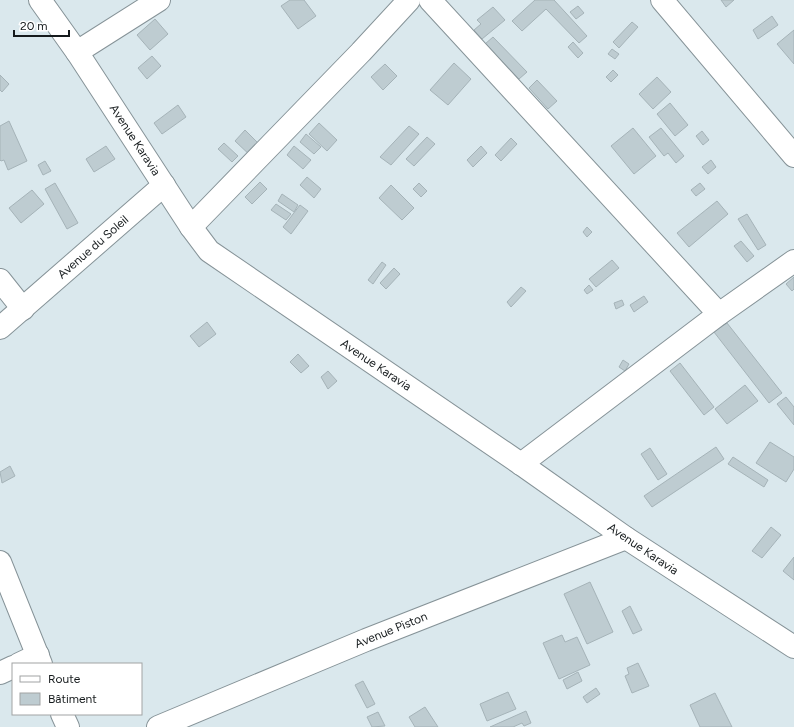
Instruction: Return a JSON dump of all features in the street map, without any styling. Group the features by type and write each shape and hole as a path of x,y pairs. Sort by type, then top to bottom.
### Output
{"street":[{"name":"Avenue Karavia","path":"40,0 77,52 191,227 209,251 521,464 626,538 794,647"},
{"path":"77,52 159,0"},
{"path":"191,227 361,52 409,0"},
{"path":"430,0 719,314"},
{"path":"662,0 794,156"},
{"name":"Avenue du Soleil","path":"0,328 164,185"},
{"path":"521,464 719,314 794,261"},
{"path":"0,280 23,308"},
{"name":"Avenue Piston","path":"158,727 366,640 626,538"},
{"path":"0,562 33,661"},
{"path":"0,673 12,667"},
{"path":"62,715 68,727"}],"building":[{"path":"290,0 304,0 316,16 298,29 281,6"},
{"path":"535,0 554,0 587,36 579,43 546,9 522,31 512,21"},
{"path":"721,0 734,0 726,7"},
{"path":"578,6 584,13 576,19 570,12"},
{"path":"493,7 505,20 482,39 474,30 481,24 477,20"},
{"path":"772,16 778,25 758,39 753,30"},
{"path":"155,19 168,34 150,50 137,35"},
{"path":"632,22 638,27 619,48 613,42"},
{"path":"794,30 794,64 777,44"},
{"path":"493,37 527,72 519,79 485,44"},
{"path":"573,42 583,53 578,58 568,47"},
{"path":"612,49 619,54 615,59 608,54"},
{"path":"152,56 161,66 147,79 138,68"},
{"path":"454,63 471,79 448,105 430,90"},
{"path":"385,64 397,76 383,90 371,77"},
{"path":"613,70 618,75 611,82 606,77"},
{"path":"0,75 9,84 2,92 0,90"},
{"path":"657,77 671,92 653,109 639,94"},
{"path":"537,80 557,101 548,109 529,88"},
{"path":"670,103 688,125 675,136 657,114"},
{"path":"178,105 186,117 162,134 154,123"},
{"path":"9,121 27,161 8,170 4,160 0,160 0,126"},
{"path":"319,123 337,140 327,151 309,134"},
{"path":"409,126 419,134 391,165 380,157"},
{"path":"633,128 656,156 634,174 611,146"},
{"path":"661,128 684,156 676,163 668,153 664,156 649,137"},
{"path":"245,130 263,148 253,158 235,141"},
{"path":"702,131 709,140 703,145 696,136"},
{"path":"306,134 321,147 314,154 300,142"},
{"path":"427,137 435,144 414,166 406,159"},
{"path":"511,138 517,144 501,161 495,155"},
{"path":"224,143 238,156 232,162 218,149"},
{"path":"106,146 115,159 94,172 86,159"},
{"path":"294,146 311,160 303,169 287,155"},
{"path":"481,146 487,153 473,167 467,160"},
{"path":"711,160 716,167 708,174 702,167"},
{"path":"45,161 51,171 43,175 38,165"},
{"path":"307,177 321,189 314,198 300,185"},
{"path":"260,182 267,189 252,204 245,197"},
{"path":"55,183 78,223 67,229 45,189"},
{"path":"419,183 427,191 421,197 413,189"},
{"path":"700,183 705,189 696,196 691,190"},
{"path":"391,185 414,208 402,220 379,198"},
{"path":"32,190 44,204 21,223 9,208"},
{"path":"282,194 298,205 294,212 278,201"},
{"path":"717,201 728,214 689,247 677,233"},
{"path":"276,204 291,214 286,220 271,210"},
{"path":"300,205 308,211 291,234 283,227"},
{"path":"747,214 766,245 758,250 738,219"},
{"path":"587,227 592,232 587,237 583,232"},
{"path":"741,241 754,256 747,262 734,246"},
{"path":"612,260 619,268 596,287 589,279"},
{"path":"382,262 386,265 373,284 368,280"},
{"path":"394,268 400,274 386,289 380,283"},
{"path":"794,277 794,289 792,291 786,284"},
{"path":"589,285 593,290 587,294 584,290"},
{"path":"521,287 526,291 511,307 507,302"},
{"path":"644,296 648,302 634,312 630,305"},
{"path":"622,300 624,305 616,309 614,303"},
{"path":"207,322 216,334 199,347 190,336"},
{"path":"727,323 782,393 769,403 714,332"},
{"path":"298,354 309,366 301,373 290,362"},
{"path":"623,360 629,364 625,371 619,367"},
{"path":"680,363 714,407 704,415 670,371"},
{"path":"328,371 337,381 328,389 321,377"},
{"path":"745,385 758,401 727,424 715,409"},
{"path":"786,397 794,407 794,425 777,404"},
{"path":"770,442 794,457 794,469 786,482 756,463"},
{"path":"716,447 724,459 652,507 644,496"},
{"path":"650,448 667,474 658,480 641,454"},
{"path":"733,457 768,480 764,487 728,464"},
{"path":"10,466 15,476 2,483 0,472"},
{"path":"771,527 781,535 762,558 752,551"},
{"path":"794,557 794,580 783,571"},
{"path":"590,582 613,632 587,644 564,594"},
{"path":"630,606 642,630 633,634 622,611"},
{"path":"562,635 565,642 577,637 590,665 559,679 543,643"},
{"path":"638,663 649,686 632,693 625,676 629,674 627,668"},
{"path":"578,672 582,681 567,689 563,680"},
{"path":"363,681 375,704 367,708 355,685"},
{"path":"596,688 600,694 587,703 583,697"},
{"path":"508,692 516,709 487,721 480,704"},
{"path":"715,693 732,727 700,727 690,705"},
{"path":"425,707 438,727 415,727 409,717"},
{"path":"526,711 531,723 524,726 522,723 513,727 490,727"},
{"path":"378,712 385,726 372,727 367,717"}]}
